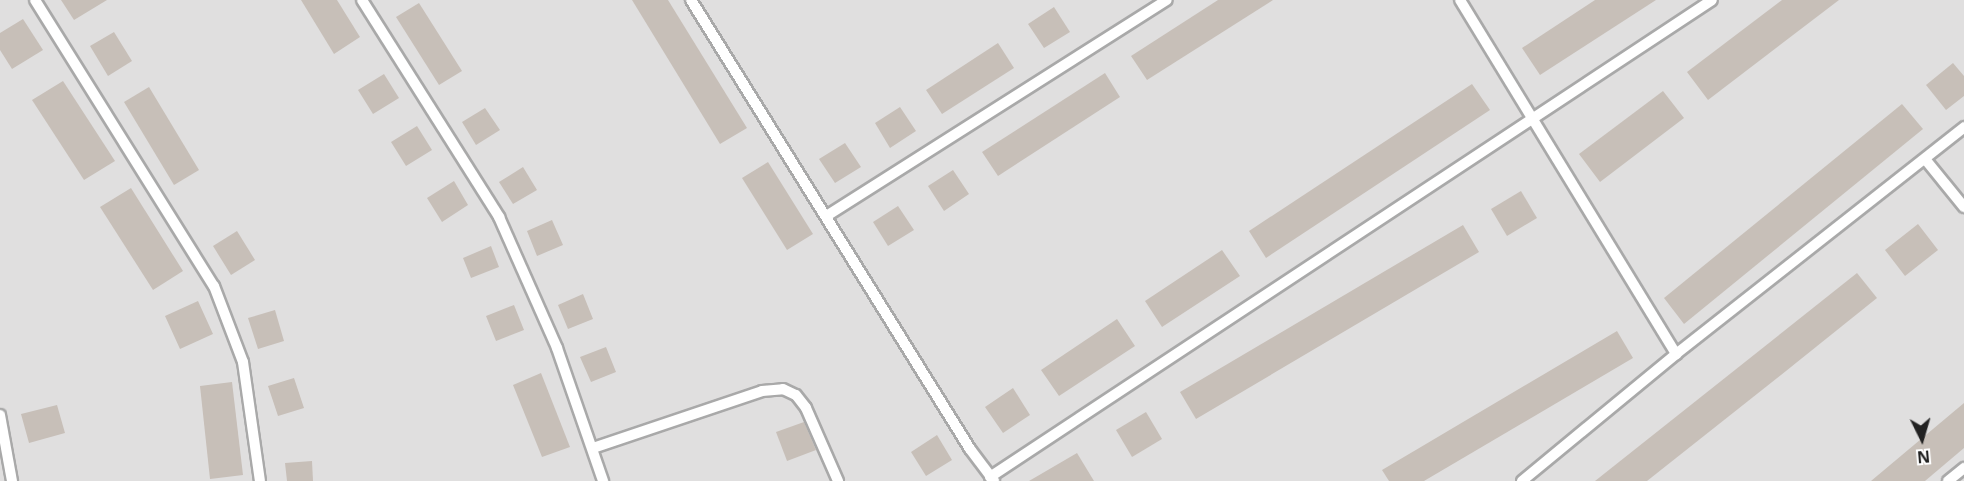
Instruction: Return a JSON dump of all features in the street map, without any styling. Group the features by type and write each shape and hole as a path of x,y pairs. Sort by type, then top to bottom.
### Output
{"lane":[{"path":"35,0 214,286 243,362 260,481"},
{"path":"362,0 500,217 557,348 603,481"},
{"path":"691,0 992,479 1712,0"},
{"path":"828,215 1167,0"},
{"path":"1460,0 1676,354"},
{"path":"1522,481 1676,354 1964,128"},
{"path":"1925,159 1964,207"},
{"path":"593,448 762,391 783,389 796,395 806,408 838,481"},
{"path":"0,414 12,481"},
{"path":"1948,481 1964,468"}],"shaded area":[{"path":"0,0 1964,0 1964,481 0,481"}],"building":[{"path":"61,0 107,0 74,20"},
{"path":"301,0 337,0 360,37 334,54"},
{"path":"632,0 668,0 747,128 720,144"},
{"path":"1218,0 1273,0 1147,80 1131,56"},
{"path":"1595,0 1656,0 1540,75 1522,48"},
{"path":"1782,0 1839,0 1708,100 1687,72"},
{"path":"419,3 462,71 439,85 396,17"},
{"path":"1054,7 1070,32 1044,48 1028,24"},
{"path":"23,19 43,50 12,69 0,50 0,33"},
{"path":"114,32 132,61 108,76 90,46"},
{"path":"998,43 1014,68 942,114 926,90"},
{"path":"1953,63 1964,76 1964,96 1946,110 1926,85"},
{"path":"1105,73 1120,97 998,176 982,152"},
{"path":"384,74 399,98 373,114 358,90"},
{"path":"63,81 115,161 84,180 32,100"},
{"path":"1472,84 1490,110 1266,258 1249,231"},
{"path":"149,87 199,170 174,185 124,102"},
{"path":"1663,91 1684,118 1600,182 1579,154"},
{"path":"1902,104 1923,129 1684,324 1664,298"},
{"path":"900,107 916,131 890,148 875,123"},
{"path":"485,108 500,130 476,145 462,122"},
{"path":"417,126 432,150 406,166 391,142"},
{"path":"845,143 861,167 835,183 819,159"},
{"path":"768,162 813,234 787,250 742,178"},
{"path":"523,167 537,190 513,204 499,182"},
{"path":"953,170 969,194 944,211 928,186"},
{"path":"454,181 468,205 442,222 427,198"},
{"path":"131,188 183,271 153,290 100,207"},
{"path":"1521,191 1537,218 1507,236 1491,209"},
{"path":"898,206 914,230 888,246 873,222"},
{"path":"552,220 563,245 537,256 527,231"},
{"path":"1918,224 1938,250 1905,276 1885,250"},
{"path":"1463,225 1479,252 1196,419 1180,392"},
{"path":"237,231 255,260 231,275 213,246"},
{"path":"491,246 499,267 471,278 463,258"},
{"path":"1222,250 1240,276 1162,327 1145,301"},
{"path":"1857,273 1877,298 1781,375 1647,481 1595,481"},
{"path":"583,294 593,319 568,329 558,305"},
{"path":"198,301 213,334 180,349 165,316"},
{"path":"514,305 524,330 496,341 486,316"},
{"path":"275,310 284,341 258,349 248,318"},
{"path":"1117,319 1135,346 1059,396 1041,370"},
{"path":"1617,331 1633,358 1424,481 1389,481 1382,470"},
{"path":"606,347 616,372 591,382 580,357"},
{"path":"541,373 570,447 542,457 513,385"},
{"path":"294,378 304,408 278,416 268,386"},
{"path":"232,382 243,475 210,479 200,386"},
{"path":"1013,388 1030,415 1003,433 985,407"},
{"path":"1964,403 1964,448 1925,481 1871,481"},
{"path":"57,405 65,433 29,443 21,414"},
{"path":"1146,412 1162,439 1132,457 1116,430"},
{"path":"804,422 816,450 787,461 776,432"},
{"path":"937,435 952,460 926,476 911,452"},
{"path":"1077,453 1094,481 1029,481"},
{"path":"312,461 313,481 287,481 285,463"}]}
